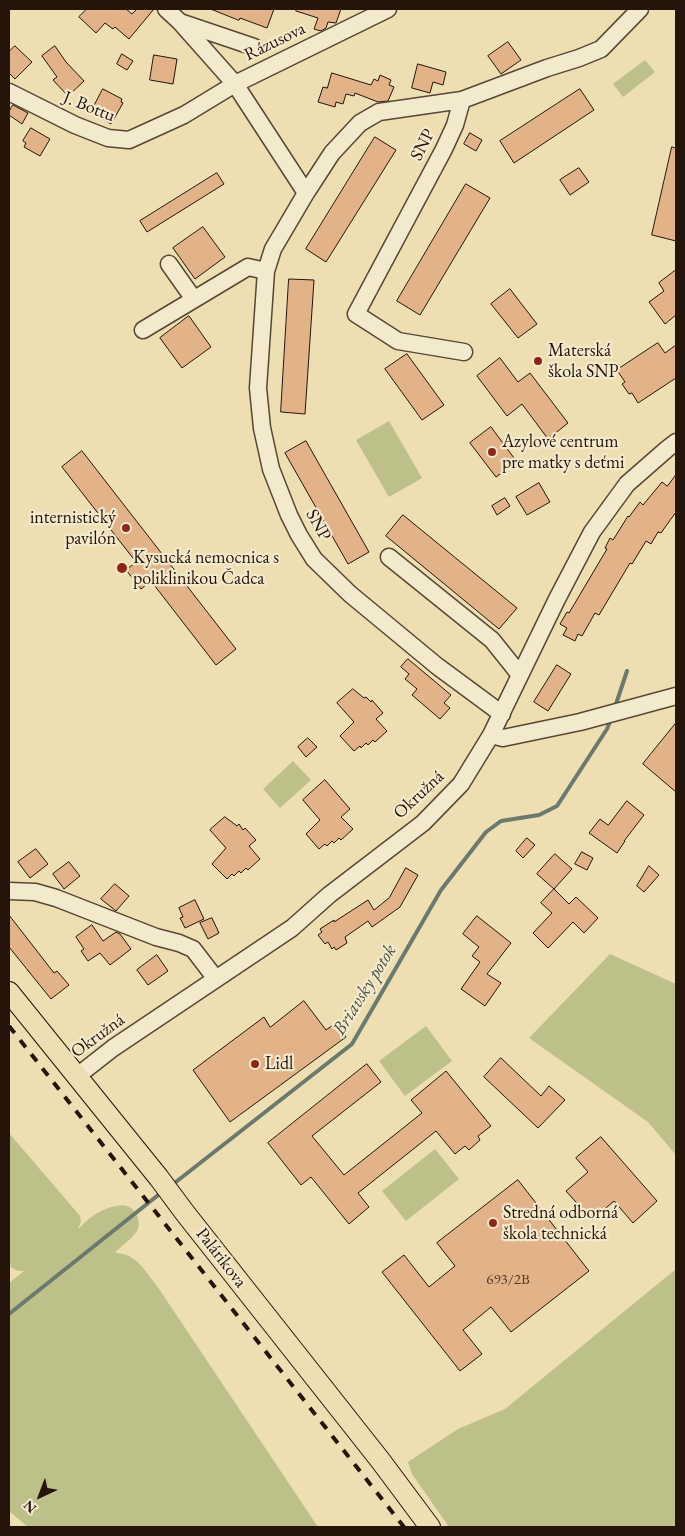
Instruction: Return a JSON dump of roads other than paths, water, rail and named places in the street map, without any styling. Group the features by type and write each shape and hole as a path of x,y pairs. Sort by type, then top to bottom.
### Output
{"main road":[{"name":"Palárikova","path":"9,992 165,1186 380,1460 430,1527"}],"street":[{"name":"Rázusova","path":"166,9 180,22 234,84 306,193"},
{"name":"Rázusova","path":"234,84 388,9"},
{"name":"SNP","path":"502,714 436,666 350,594 314,559 298,535 271,469 262,428 258,388 266,271 273,250 306,193 332,153 360,123 378,112 462,100 601,49 640,9"},
{"path":"180,22 254,47"},
{"name":"J. Bottu","path":"9,92 75,126 108,138 129,140 184,115 234,84"},
{"name":"SNP","path":"462,100 455,125 444,149 356,314 398,341 464,352"},
{"path":"169,264 193,298"},
{"path":"143,330 193,298 248,267 266,271"},
{"name":"Okružná","path":"76,1077 113,1048 292,928 329,895 423,823 461,784 491,735 557,598 600,520 627,484 676,442"},
{"path":"389,557 492,640 520,675"},
{"path":"491,735 503,738 580,722 676,696"},
{"path":"9,891 35,892 56,898 156,937 179,943 193,950 216,979"}],"waterway":[{"name":"Briavsky potok","path":"615,707 627,671"},
{"name":"Briavsky potok","path":"172,1185 352,1044 441,890 486,832 501,821 539,815 557,806 607,729 611,719"},
{"name":"Briavsky potok","path":"9,1314 162,1192"}],"railway":[{"path":"9,1026 404,1527"}],"place":[{"name":"Materská škola SNP","path":"538,361"},
{"name":"Azylové centrum pre matky s deťmi","path":"492,452"},
{"name":"internistický pavilón","path":"126,528"},
{"name":"Kysucká nemocnica s poliklinikou Čadca","path":"122,568"},
{"name":"Lidl","path":"255,1064"},
{"name":"Stredná odborná škola technická","path":"493,1223"}]}
